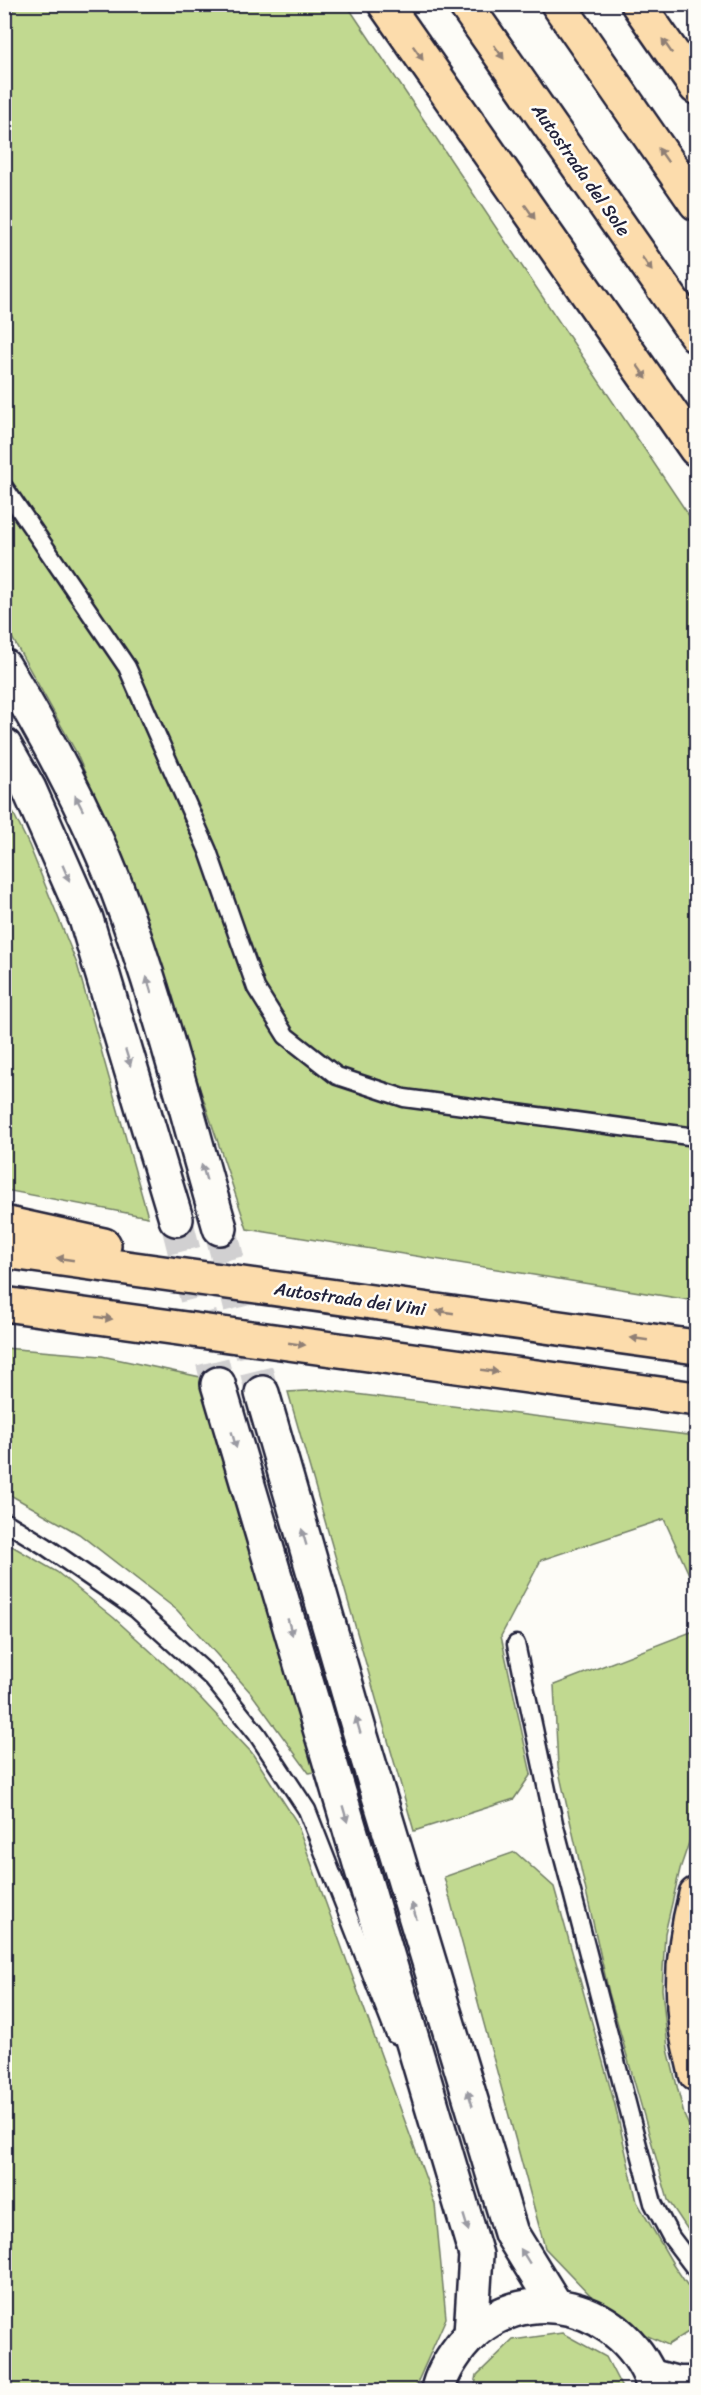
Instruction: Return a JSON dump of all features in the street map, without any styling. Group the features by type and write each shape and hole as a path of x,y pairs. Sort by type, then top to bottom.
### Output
{"highway":[{"path":"385,4 696,449"},
{"name":"Autostrada del Sole","path":"465,4 696,335"},
{"path":"558,4 696,203"},
{"path":"638,4 696,87"},
{"path":"4,1223 331,1296"},
{"name":"Autostrada dei Vini","path":"4,1251 696,1347"},
{"path":"4,1304 696,1399"},
{"path":"696,1894 690,1916 683,1975 686,2029 696,2074"}],"main road":[{"path":"4,666 41,729 84,813 116,888 141,957 220,1228"},
{"path":"4,745 29,789 86,919 176,1219"},
{"path":"218,1384 476,2255 471,2334"},
{"path":"262,1393 360,1733 511,2233 556,2306"},
{"path":"438,2391 451,2358 471,2334 496,2317 526,2307 556,2306 599,2319 618,2332 633,2347 650,2378"}],"lane":[{"path":"4,487 127,667 208,851 256,988 286,1036 336,1076 404,1098 696,1137"},
{"path":"4,1521 136,1608 212,1678 257,1734 307,1810 451,2176"},
{"path":"516,1644 554,1822 653,2203 671,2237 696,2270"},
{"path":"650,2378 696,2375"},
{"path":"674,2391 696,2375"}],"green space":[{"path":"29,4 347,5 696,526 696,1301 247,1229 129,877 76,752 5,625 4,13"},
{"path":"4,794 29,845 77,964 148,1217 5,1190"},
{"path":"4,1348 102,1356 205,1378 321,1771 309,1773 251,1693 177,1610 79,1534 5,1492"},
{"path":"323,1390 696,1436 696,1590 664,1519 541,1560 501,1636 531,1774 514,1799 414,1831 288,1392"},
{"path":"5,1542 57,1572 114,1618 191,1688 252,1753 296,1821 435,2204 446,2318 414,2390 5,2390"},
{"path":"696,1630 696,1822 680,1869 665,1933 662,1989 668,2049 684,2115 696,2141 696,2242 668,2200 609,1993 558,1767 554,1685"},
{"path":"515,1852 554,1887 615,2105 637,2202 696,2298 696,2327 668,2345 616,2322 545,2248 444,1877"},
{"path":"562,2333 606,2357 623,2390 474,2390 477,2375 513,2340"}],"tunnel":[{"path":"176,1219 218,1384"},
{"path":"220,1228 262,1393"}]}
